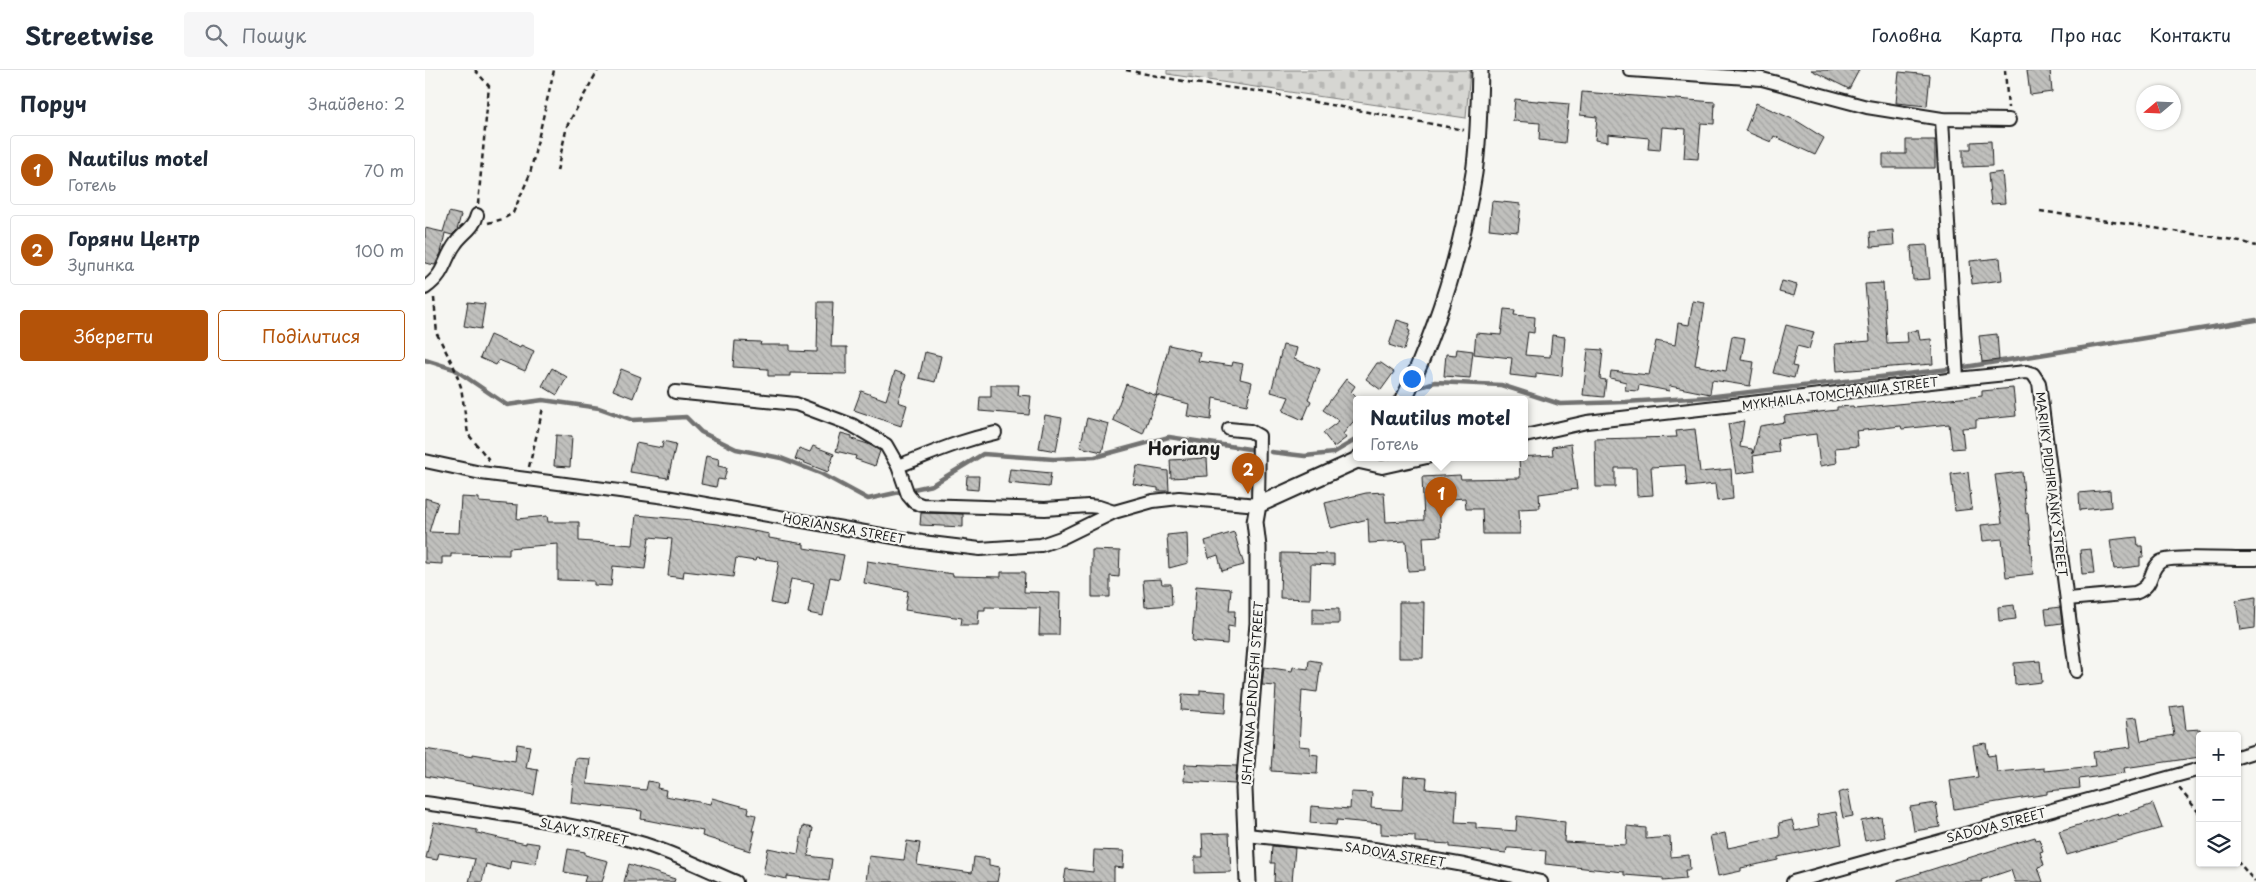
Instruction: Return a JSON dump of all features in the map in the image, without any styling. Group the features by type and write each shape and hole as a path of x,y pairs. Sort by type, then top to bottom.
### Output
{"street":[{"path":"1405,396 1453,268 1468,204 1478,132 1480,70"},
{"path":"1630,70 1762,79 1867,107 1941,120 2009,120"},
{"name":"MYKHAILA TOMCHANIIA STREET","path":"1528,435 1587,422 1957,379 1941,120"},
{"path":"429,285 443,271 455,244 476,220"},
{"name":"MARIIKY PIDHIRIANKY STREET","path":"1957,379 2026,372 2033,374 2039,383 2075,671"},
{"path":"675,392 797,404 852,425 887,445 899,466 907,490 914,502 922,505 1045,509 1088,506 1115,512"},
{"path":"1229,429 1250,432 1259,436 1257,505 1353,461"},
{"path":"899,466 944,446 995,433"},
{"name":"HORIANSKA STREET","path":"425,461 481,473 666,497 922,542 980,549 1041,545 1061,538 1115,512 1153,501 1179,498 1257,505"},
{"path":"1363,461 1382,467 1409,461"},
{"name":"ISHTVANA DENDESHI STREET","path":"1248,882 1244,789 1260,589 1255,522 1257,505"},
{"path":"2067,599 2135,593 2143,590 2150,582 2154,569 2167,559 2256,559"},
{"path":"2241,756 2256,751"},
{"name":"SADOVA STREET","path":"1793,882 2196,770"},
{"name":"SLAVY STREET","path":"425,804 515,816 598,832 680,857 736,882"},
{"name":"SADOVA STREET","path":"1247,835 1374,849 1464,865 1541,882"}],"path":[{"path":"475,70 489,86 476,220 503,219 513,213 530,174 554,70"},
{"path":"557,171 567,126 598,70"},
{"path":"1126,70 1193,84 1256,91 1478,132"},
{"path":"2005,70 2009,120"},
{"path":"2040,211 2240,241 2256,246"},
{"path":"429,285 437,334 454,367 461,387 468,434 505,476"},
{"path":"526,478 543,408"},
{"path":"2170,777 2196,809"},
{"path":"2241,865 2255,882"}],"green space":[{"path":"1167,70 1470,70 1466,118 1167,74"}],"building":[{"path":"1811,70 1859,70 1849,89"},
{"path":"2027,70 2050,70 2052,92 2030,95"},
{"path":"1899,72 1930,75 1927,106 1896,103"},
{"path":"1582,92 1715,102 1714,124 1701,123 1698,159 1684,158 1686,129 1662,127 1660,150 1648,149 1649,138 1608,134 1608,142 1595,140 1597,117 1580,115"},
{"path":"1515,99 1569,104 1565,143 1539,140 1540,123 1513,121"},
{"path":"1756,103 1797,121 1824,138 1815,155 1774,136 1771,142 1745,131"},
{"path":"1906,140 1935,140 1935,168 1883,168 1883,154 1906,154"},
{"path":"1991,141 1992,166 1963,167 1963,149 1971,149 1971,142"},
{"path":"2002,172 2005,203 1991,204 1988,174"},
{"path":"1492,201 1521,204 1518,232 1489,229"},
{"path":"449,212 461,215 457,230 452,235 445,233 441,253 435,265 425,263 425,228 443,232"},
{"path":"1893,230 1894,245 1871,247 1870,232"},
{"path":"1927,245 1930,279 1913,280 1911,246"},
{"path":"2000,258 2002,280 1972,284 1970,261"},
{"path":"1782,281 1797,285 1794,296 1779,292"},
{"path":"1883,283 1887,343 1908,342 1907,332 1918,330 1920,340 1931,339 1933,364 1837,371 1835,344 1870,341 1865,284"},
{"path":"1693,301 1705,303 1695,365 1726,371 1732,336 1745,338 1741,360 1754,362 1750,386 1712,380 1710,394 1670,386 1669,391 1639,385 1638,391 1625,390 1626,382 1610,378 1611,371 1649,375 1656,341 1675,345 1678,323 1689,325"},
{"path":"468,302 485,304 481,329 464,326"},
{"path":"818,302 833,302 831,347 847,347 847,374 790,373 790,376 768,376 768,369 733,367 735,341 761,342 760,345 790,345 790,351 817,352"},
{"path":"1504,309 1515,310 1514,315 1535,317 1534,333 1528,332 1525,355 1550,357 1552,335 1565,337 1562,376 1536,373 1536,378 1510,375 1512,358 1474,354 1476,333 1501,335"},
{"path":"1397,320 1410,324 1408,330 1410,331 1404,350 1389,345"},
{"path":"1786,325 1814,332 1809,349 1797,346 1792,366 1797,367 1794,378 1773,373"},
{"path":"1997,334 1999,360 1982,362 1979,336"},
{"path":"490,335 520,348 521,345 534,351 525,371 499,360 496,365 480,358"},
{"path":"1169,345 1200,352 1198,361 1232,366 1233,362 1243,364 1240,379 1252,382 1247,405 1213,398 1211,420 1187,416 1189,404 1156,395"},
{"path":"1283,345 1297,348 1294,359 1320,369 1308,399 1311,401 1303,420 1283,411 1289,397 1271,392"},
{"path":"1457,349 1473,351 1470,378 1444,376 1446,354 1456,355"},
{"path":"1588,349 1603,350 1600,379 1606,380 1604,397 1583,395"},
{"path":"925,352 941,356 935,382 919,378"},
{"path":"1377,363 1381,363 1394,372 1381,390 1366,379"},
{"path":"552,368 567,377 557,395 542,386"},
{"path":"621,369 641,377 633,398 613,390"},
{"path":"895,371 906,375 898,402 907,405 901,426 854,410 861,391 886,400"},
{"path":"1346,379 1355,386 1351,392 1355,396 1353,396 1353,422 1343,434 1346,438 1334,447 1323,433 1339,421 1323,410"},
{"path":"1126,384 1157,396 1143,434 1113,420"},
{"path":"991,385 1019,385 1018,395 1031,396 1029,415 979,411 980,397 991,397"},
{"path":"2013,388 2016,416 1976,420 1976,427 1962,428 1964,448 1952,449 1949,424 1902,429 1901,426 1856,431 1858,446 1835,448 1837,463 1820,466 1816,434 1777,439 1779,452 1753,456 1755,471 1736,474 1728,424 1744,421 1740,447 1752,449 1753,454 1760,426 1785,422 1784,416 1837,410 1837,407 1853,406 1854,408 1982,396 1982,391"},
{"path":"1045,415 1062,418 1056,451 1039,448"},
{"path":"1087,418 1109,424 1102,452 1080,447"},
{"path":"1695,429 1700,472 1731,469 1733,499 1717,501 1715,484 1687,487 1685,465 1651,467 1653,495 1637,496 1636,468 1615,468 1615,487 1596,487 1595,439 1677,437 1676,431"},
{"path":"841,433 852,436 852,439 868,444 880,451 875,466 855,459 856,456 836,451"},
{"path":"556,435 572,436 570,467 554,466"},
{"path":"663,441 676,444 668,478 630,472 636,443 662,448"},
{"path":"1571,444 1577,489 1539,494 1540,508 1519,509 1520,534 1483,534 1482,509 1466,509 1465,498 1439,500 1441,536 1423,537 1425,570 1408,571 1406,541 1369,543 1368,519 1331,528 1325,503 1366,493 1384,492 1386,522 1424,520 1422,477 1460,475 1461,479 1520,478 1519,461 1528,461 1528,456 1553,455 1552,447"},
{"path":"813,446 834,454 828,472 795,459 799,448 810,452"},
{"path":"706,456 719,459 718,466 727,468 724,480 718,479 716,487 701,484"},
{"path":"1207,458 1208,476 1171,478 1170,460"},
{"path":"1137,466 1168,471 1169,491 1158,491 1158,488 1133,484"},
{"path":"1010,469 1051,473 1049,487 1008,483"},
{"path":"1968,472 1972,509 1955,511 1951,474"},
{"path":"2022,472 2026,514 2028,513 2033,574 2006,577 2002,539 1983,541 1981,525 2002,523 1995,475"},
{"path":"967,476 979,476 978,490 966,489"},
{"path":"2110,490 2111,507 2080,510 2079,493"},
{"path":"461,497 479,498 479,502 518,505 517,519 547,516 548,522 579,522 579,541 633,545 636,515 691,520 769,534 769,538 804,544 804,548 844,555 839,579 830,577 823,616 808,613 814,583 791,579 786,606 771,603 779,561 756,558 755,561 736,558 733,577 684,571 683,578 668,576 672,539 649,537 645,569 613,566 611,586 594,585 594,581 558,580 558,544 509,548 509,555 451,554 451,557 442,557 442,564 425,563 425,498 438,502 429,532 459,533"},
{"path":"921,513 963,514 963,527 920,525"},
{"path":"1234,532 1244,565 1222,571 1218,555 1209,558 1205,541"},
{"path":"1187,533 1188,563 1169,568 1167,535"},
{"path":"2137,537 2138,546 2142,546 2143,557 2140,557 2140,566 2114,569 2110,540"},
{"path":"2091,549 2094,573 2082,574 2080,550"},
{"path":"1092,550 1120,551 1119,577 1110,576 1110,597 1092,597"},
{"path":"1281,553 1334,554 1334,565 1311,564 1310,599 1280,598"},
{"path":"867,561 953,574 953,576 1001,577 1001,572 1025,572 1024,592 1060,593 1059,635 1039,635 1040,608 985,607 985,610 979,610 978,625 961,625 962,618 905,610 908,591 864,583"},
{"path":"1161,579 1162,584 1171,584 1172,605 1145,607 1143,580"},
{"path":"1196,586 1231,589 1229,611 1235,611 1234,627 1228,626 1227,644 1192,641"},
{"path":"2256,597 2255,628 2240,630 2236,600"},
{"path":"1399,602 1424,602 1423,658 1399,658"},
{"path":"2014,605 2016,619 1999,621 1998,607"},
{"path":"2060,607 2062,623 2047,625 2045,609"},
{"path":"1313,608 1339,609 1339,624 1313,624"},
{"path":"1309,660 1321,662 1317,692 1302,690 1299,746 1310,747 1310,754 1318,755 1317,774 1271,771 1276,686 1262,685 1264,667 1292,671 1293,667 1308,669"},
{"path":"2040,661 2042,682 2015,685 2014,663"},
{"path":"1200,690 1226,692 1225,713 1181,710 1182,694 1200,695"},
{"path":"2183,705 2186,730 2200,729 2200,732 2196,732 2196,758 2124,768 2125,773 2079,779 2080,788 2047,791 2047,794 1954,809 1950,781 1978,777 1973,745 1986,743 1988,756 1995,755 1997,772 2044,768 2044,771 2095,766 2093,752 2131,747 2127,718 2137,717 2141,741 2174,735 2170,707"},
{"path":"517,744 530,746 526,768 538,770 534,795 425,776 425,749 473,757 473,754 515,761"},
{"path":"575,758 590,759 587,784 646,790 648,781 658,783 657,788 666,790 665,796 710,804 712,798 749,808 748,813 756,815 752,831 755,831 750,851 702,836 703,831 641,819 642,811 571,803"},
{"path":"1185,764 1237,766 1235,784 1184,781"},
{"path":"1404,776 1427,778 1426,789 1457,792 1455,822 1476,823 1476,828 1516,831 1517,816 1565,822 1564,842 1626,845 1627,826 1646,828 1646,839 1670,837 1671,857 1689,855 1690,870 1685,870 1686,879 1663,881 1663,878 1624,875 1624,872 1545,864 1546,851 1507,848 1506,853 1450,847 1450,844 1415,842 1415,836 1381,834 1381,824 1337,820 1336,825 1310,823 1311,806 1350,809 1351,792 1372,793 1371,808 1402,810"},
{"path":"1848,790 1853,816 1843,818 1838,793"},
{"path":"1936,803 1940,827 1914,831 1910,807"},
{"path":"2153,804 2162,828 2067,855 2059,831 2118,813 2119,816"},
{"path":"1836,812 1842,844 1778,857 1778,860 1741,868 1741,871 1718,876 1710,836 1725,833 1728,848 1780,837 1779,823 1792,820 1795,831 1819,826 1817,815"},
{"path":"1881,817 1885,837 1865,841 1861,821"},
{"path":"434,822 477,830 477,833 526,844 526,842 539,844 536,864 511,860 509,870 486,864 482,882 469,882 475,859 439,853 437,860 426,858"},
{"path":"803,826 813,828 808,856 832,859 829,881 787,876 787,879 763,874 768,848 798,854"},
{"path":"1229,833 1231,872 1195,873 1195,857 1203,857 1202,834"},
{"path":"2035,837 2036,840 2039,839 2043,851 2040,852 2044,865 2038,867 2043,882 2015,882 2011,870 1981,880 1982,882 1898,882 1898,880"},
{"path":"907,841 920,843 917,865 972,873 974,857 989,859 989,865 1000,867 997,882 866,882 869,856 904,860"},
{"path":"1272,846 1295,848 1292,882 1274,882 1275,863 1271,863"},
{"path":"568,849 585,852 585,855 608,861 602,882 584,882 586,876 564,872"},
{"path":"1094,850 1124,851 1123,868 1114,867 1114,882 1064,882 1066,869 1093,872"},
{"path":"629,864 675,879 674,882 624,882"}],"waterway":[{"path":"1965,367 2256,320"},
{"path":"425,360 454,369 507,405 543,400 599,408 633,420 686,417 701,432 736,449 781,458 822,474 868,499 932,485 983,454 1054,459 1095,457 1169,437 1256,450"},
{"path":"1420,387 1435,382 1501,385 1560,404 1625,402 1707,397 1949,369"},
{"path":"1271,452 1305,456 1333,453 1353,441"}],"place":[{"name":"Горяни Центр","path":"1248,494"},
{"name":"Nautilus motel","path":"1441,518"}],"district":[{"name":"Horiany","path":"1184,447"}]}
